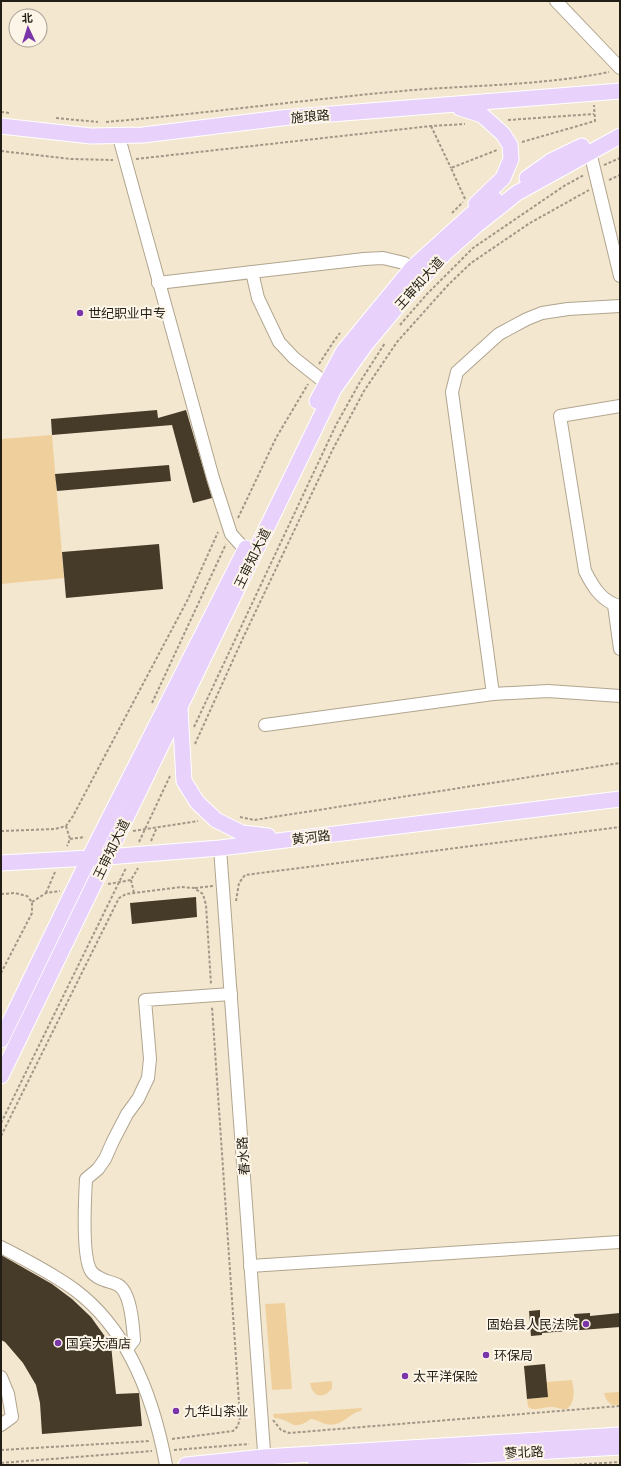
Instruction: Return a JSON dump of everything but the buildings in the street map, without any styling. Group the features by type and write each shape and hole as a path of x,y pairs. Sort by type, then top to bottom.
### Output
{"main road":[{"name":"施琅路","path":"1,126 91,136 143,135 281,118 620,91"},
{"name":"施琅路","path":"1,133 62,141 106,143 236,128 460,108 593,100 620,96"},
{"path":"418,273 459,225 472,207 503,178 512,159 510,145 503,134 482,115 460,108"},
{"path":"444,254 459,225 474,212 551,161 620,126"},
{"name":"王审知大道","path":"1,1076 180,708 249,554 330,386 366,344 418,273 444,254 478,224 517,193 620,136"},
{"path":"1,1040 89,858 249,554"},
{"path":"180,708 184,781 197,802 216,820 242,833 293,839"},
{"name":"黄河路","path":"1,863 107,857 220,848 620,799"},
{"path":"186,1465 265,1461 620,1435"},
{"name":"蓼北路","path":"308,1465 620,1447"}],"street":[{"path":"556,1 616,69"},
{"path":"120,141 213,478 231,534 249,554"},
{"path":"590,152 620,276"},
{"path":"158,283 383,258 404,263 418,273"},
{"path":"252,272 258,298 279,342 294,358 330,386"},
{"path":"494,694 452,392 457,372 499,334 542,312 620,306"},
{"path":"620,406 560,416 585,571 594,588 608,602 617,606 620,649"},
{"path":"264,725 494,694 548,691 620,696"},
{"name":"春水路","path":"220,848 265,1461"},
{"path":"127,1349 134,1340 128,1297 120,1286 104,1281 92,1272 87,1258 84,1198 86,1179 98,1169 105,1159 127,1114 138,1099 148,1078 150,1059 145,1000 231,994"},
{"path":"250,1266 620,1242"},
{"path":"1,1247 47,1272 75,1290 96,1309 119,1336 127,1349 142,1382 162,1440 166,1465"},
{"path":"1,1377 8,1394 12,1417 1,1424"}],"path":[{"path":"53,118 100,122 175,116 262,105 406,91 543,82 584,77 616,69"},
{"path":"1,112 15,114"},
{"path":"490,122 594,114"},
{"path":"1,151 71,159 126,160 431,126 465,124"},
{"path":"431,126 451,168"},
{"path":"397,328 427,294 473,248 564,186 620,158"},
{"path":"194,746 243,638 333,449 364,390 397,342 448,285 471,263 530,224 598,185 620,175"},
{"path":"192,730 336,425 360,382 387,340"},
{"path":"1,831 55,829 66,826 77,810 188,599 219,530 228,524"},
{"path":"235,816 254,820 620,763"},
{"path":"1,1124 172,773"},
{"path":"118,833 201,821 206,811"},
{"path":"66,826 70,839 101,835"},
{"path":"236,907 239,883 245,875 620,827"},
{"path":"131,880 134,893"},
{"path":"1,1136 119,898 126,894 181,887 194,888 204,894 206,905 240,1417 238,1426 233,1431 162,1440 1,1450"},
{"path":"1,894 15,893 27,896 32,902 32,913 1,973"},
{"path":"32,902 46,893"},
{"path":"272,1418 281,1430 289,1433 620,1406"},
{"path":"569,1465 620,1462"}],"shaded area":[{"path":"52,435 64,578 1,584 1,439"},
{"path":"285,1303 292,1389 272,1390 265,1304"},
{"path":"572,1380 574,1392 573,1399 572,1403 567,1409 551,1407 533,1409 528,1407 527,1399 547,1397 546,1382"},
{"path":"332,1381 332,1388 329,1392 322,1395 316,1394 311,1388 310,1383"},
{"path":"620,1392 620,1404 617,1405 609,1403 604,1393"},
{"path":"362,1408 361,1411 339,1423 332,1425 311,1419 296,1425 274,1418 273,1414"}],"place":[{"name":"世纪职业中专","path":"80,313"},
{"name":"固始县人民法院","path":"586,1324"},
{"name":"国宾大酒店","path":"58,1343"},
{"name":"环保局","path":"486,1355"},
{"name":"太平洋保险","path":"405,1376"},
{"name":"九华山茶业","path":"176,1411"}]}
